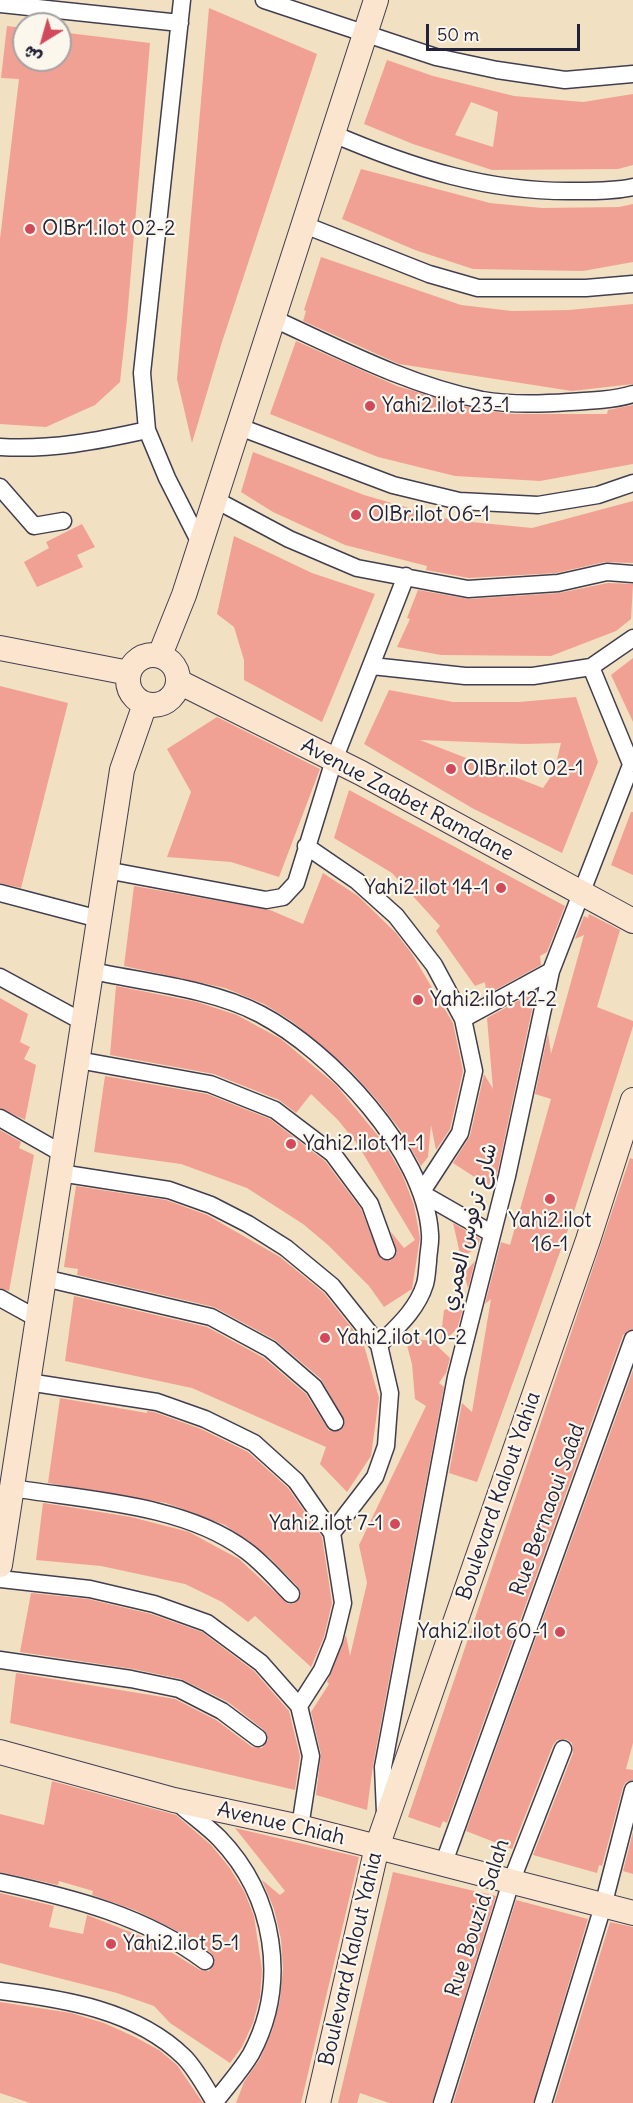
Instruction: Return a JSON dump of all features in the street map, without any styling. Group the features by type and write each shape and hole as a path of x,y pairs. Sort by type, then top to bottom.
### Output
{"main road":[{"path":"160,656 200,543 376,0"},
{"path":"0,648 129,673"},
{"path":"145,656 160,656 172,662 179,682 174,696 168,702 160,705 145,704 133,695 129,688 129,673 138,660 145,656"},
{"name":"Avenue Zaabet Ramdane","path":"179,682 334,760 633,921"},
{"path":"0,1565 7,1501 38,1319 122,770 145,704"},
{"name":"Boulevard Kalout Yahia","path":"318,2103 377,1847 588,1240 633,1100"},
{"name":"Avenue Chiah","path":"0,1752 174,1800 300,1827 633,1913"}],"street":[{"path":"182,0 142,374 147,430 167,478 200,543"},
{"path":"264,0 436,57 497,70 565,80 633,74"},
{"path":"0,4 180,22"},
{"path":"331,133 438,173 508,189 597,191 633,187"},
{"path":"302,225 429,274 478,288 563,289 633,284"},
{"path":"272,318 381,368 430,386 483,400 532,404 583,401 633,394"},
{"path":"237,426 393,485 459,501 538,505 598,495 633,483"},
{"path":"0,447 36,450 98,441 147,430"},
{"path":"0,487 34,526 63,521"},
{"path":"214,499 289,540 357,568 468,589 558,583 607,572 633,574"},
{"path":"106,870 266,900 283,897 296,883 334,760 406,576"},
{"path":"372,666 465,676 533,676 591,667 633,638"},
{"path":"591,667 632,762"},
{"name":"شارع ترفوس العمري","path":"385,1824 385,1756 456,1377 507,1176 551,971 632,762"},
{"path":"306,846 357,881 396,916 434,965 464,1018 474,1071 460,1133 421,1192"},
{"path":"0,893 99,919"},
{"path":"92,971 211,996 259,1013 304,1044 344,1078 389,1129 421,1192 430,1234 425,1284 410,1315 379,1345"},
{"path":"464,1018 551,971"},
{"path":"0,977 84,1022"},
{"path":"78,1060 210,1084 275,1110 333,1154 369,1204 387,1251"},
{"path":"0,1118 62,1163 169,1190 211,1205 248,1224 286,1248 333,1286 379,1345 390,1394 386,1446 375,1477 332,1533"},
{"path":"421,1192 491,1233"},
{"path":"44,1278 212,1317 279,1357 314,1387 334,1422"},
{"path":"0,1298 38,1319"},
{"name":"Rue Bernaoui Saâd","path":"443,1865 633,1339"},
{"path":"28,1382 157,1402 205,1419 254,1443 296,1481 332,1533 344,1602 334,1640 322,1670 299,1706"},
{"path":"7,1501 124,1506 201,1525 244,1549 291,1594"},
{"path":"0,1579 90,1589 154,1604 207,1623 261,1663 299,1706 311,1756 300,1827"},
{"path":"0,1659 131,1679 179,1689 222,1711 258,1738"},
{"name":"Rue Bouzid Salah","path":"442,2103 511,1882 563,1749"},
{"path":"543,2103 603,1906 633,1790"},
{"path":"0,1990 51,1998 104,2012 147,2029 185,2058 215,2103 250,2055 270,2003 272,1942 254,1887 219,1839 174,1800"},
{"path":"0,1882 88,1904 136,1920 179,1942 205,1961"}],"building":[{"path":"209,8 317,54 222,342 192,443 177,379"},
{"path":"7,26 12,27 12,72 72,72 72,33 150,43 120,382 95,405 46,427 0,424 0,239 19,79 1,78"},
{"path":"387,60 433,76 514,96 583,102 633,94 633,165 618,169 492,170 413,144 364,124","holes":["471,102 498,112 493,147 455,135"]},
{"path":"361,169 490,203 542,208 619,207 633,204 633,262 583,271 473,269 415,250 342,219"},
{"path":"321,257 461,305 512,311 569,310 633,304 633,384 572,391 399,364 303,321 306,311 304,310"},
{"name":"Yahi2.ilot 23-1","path":"296,341 397,386 478,410 514,414 607,414 608,410 633,405 633,464 540,481 455,476 378,457 270,414"},
{"name":"OlBr.ilot 06-1","path":"253,452 364,495 451,520 532,528 633,501 633,563 605,562 556,573 469,578 426,570 427,566 345,545 273,512 241,492"},
{"path":"82,524 95,547 77,555 83,567 37,587 24,562 49,548 46,542"},
{"path":"234,536 312,573 375,594 322,722 244,680 244,660 234,627 217,614"},
{"path":"608,583 633,584 631,619 616,631 551,656 441,655 397,647 410,619 407,618 418,590 469,599 559,593"},
{"path":"633,658 633,722 611,675"},
{"path":"0,686 68,703 21,888 0,883"},
{"name":"OlBr.ilot 02-1","path":"389,690 453,702 519,702 576,697 598,762 562,853 472,808 364,744","holes":["420,740 561,743 554,772 543,788"]},
{"path":"217,717 320,769 279,877 231,862 167,857 191,792 167,749"},
{"name":"Yahi2.ilot 14-1","path":"349,790 565,906 547,952 540,956 541,965 486,995 485,982 475,986 436,931 440,926 392,873 334,838"},
{"path":"631,812 633,812 633,875 611,865"},
{"path":"323,873 358,896 396,933 412,954 453,1023 463,1071 450,1129 436,1150 431,1125 428,1157 421,1166 401,1131 377,1100 350,1070 293,1022 264,1004 225,988 124,966 134,886 270,910 303,924"},
{"name":"Yahi2.ilot 16-1","path":"589,914 620,930 597,1007 633,1021 633,1026 570,1224 477,1482 449,1473 462,1403 472,1412 491,1299 485,1304 501,1242 510,1245 551,1099 535,1094 548,1033 551,1054 584,935 575,939 584,916 588,918"},
{"name":"Yahi2.ilot 11-1","path":"116,986 197,1002 237,1015 281,1039 336,1085 384,1143 402,1174 414,1205 420,1238 412,1289 384,1307 369,1286 328,1245 303,1224 247,1188 181,1164 94,1152 105,1076 207,1094 270,1119 325,1161 361,1209 381,1259 390,1261 397,1253 391,1232 404,1248 415,1240 358,1145 338,1120 311,1094 296,1113 279,1100 214,1074 110,1055"},
{"path":"536,991 493,1189 453,1163 470,1136 484,1074 493,1089 487,1018"},
{"path":"0,998 28,1014 20,1042 30,1047 24,1059 36,1065 25,1120 0,1108"},
{"path":"0,1130 21,1142 19,1148 34,1155 9,1291 0,1288"},
{"path":"630,1158 633,1159 633,1329 623,1335 447,1823 443,1821 440,1828 408,1817"},
{"name":"Yahi2.ilot 10-2","path":"76,1186 166,1200 207,1215 280,1257 324,1293 363,1342 379,1398 371,1456 347,1492 320,1464 326,1447 192,1388 65,1361 74,1296 207,1327 264,1358 306,1394 329,1431 340,1431 345,1422 321,1379 275,1340 214,1307 77,1275 78,1269 64,1267"},
{"path":"453,1223 480,1239 478,1247 461,1258"},
{"path":"475,1261 468,1288 464,1273"},
{"path":"464,1305 457,1329 440,1345 444,1310"},
{"name":"Yahi2.ilot 7-1","path":"405,1338 432,1341 450,1358 446,1373 439,1383 444,1387 373,1765 367,1810 316,1795 321,1754 311,1712 329,1684 327,1682 346,1635 350,1656 367,1583 359,1545 426,1406 415,1399 412,1364"},
{"name":"Yahi2.ilot 60-1","path":"633,1370 633,1743 626,1769 633,1770 633,1780 626,1782 623,1787 602,1866 599,1865 597,1873 533,1855 573,1753 572,1743 566,1739 557,1740 553,1745 512,1849 466,1831"},
{"path":"60,1398 147,1413 147,1411 154,1412 201,1429 248,1452 288,1488 322,1537 332,1603 324,1637 311,1667 255,1616 248,1622 222,1602 185,1584 101,1566 36,1560 43,1503 131,1517 189,1532 239,1559 288,1604 294,1604 301,1596 298,1587 270,1558 225,1525 166,1503 48,1483"},
{"path":"31,1593 88,1599 151,1614 202,1632 254,1671 289,1711 300,1756 295,1790 10,1723 16,1673 175,1699 216,1720 252,1747 262,1748 268,1740 264,1730 228,1702 181,1679 133,1669 20,1652"},
{"name":"Yahi2.ilot 5-1","path":"52,1781 176,1815 211,1845 229,1867 244,1891 254,1916 262,1970 260,1997 253,2023 242,2047 230,2063 170,2023 154,2006 117,1993 0,1963 0,1893 54,1906 49,1927 83,1934 87,1915 153,1941 200,1970 209,1971 215,1962 211,1953 187,1936 137,1911 92,1895 93,1891 59,1881 58,1885 0,1872 0,1814 44,1825"},
{"path":"235,1828 359,1857 301,2103 236,2103 244,2082 260,2059 272,2031 280,2000 283,1969 281,1939 274,1909 262,1880 280,1895 285,1891"},
{"path":"633,1832 633,1874 623,1871"},
{"path":"393,1872 496,1896 432,2103 389,2103 360,2093 357,2103 338,2103"},
{"path":"516,1900 588,1919 533,2103 453,2103"},
{"path":"610,1922 633,1927 633,2103 554,2103"},
{"path":"0,2002 71,2013 104,2023 135,2037 159,2050 177,2065 203,2103 30,2103 0,2093"}],"place":[{"name":"OlBr1.ilot 02-2","path":"30,229"},
{"name":"Yahi2.ilot 23-1","path":"370,406"},
{"name":"OlBr.ilot 06-1","path":"356,515"},
{"name":"OlBr.ilot 02-1","path":"451,769"},
{"name":"Yahi2.ilot 14-1","path":"501,888"},
{"name":"Yahi2.ilot 12-2","path":"418,1000"},
{"name":"Yahi2.ilot 11-1","path":"291,1144"},
{"name":"Yahi2.ilot 16-1","path":"550,1199"},
{"name":"Yahi2.ilot 10-2","path":"325,1338"},
{"name":"Yahi2.ilot 7-1","path":"395,1524"},
{"name":"Yahi2.ilot 60-1","path":"560,1632"},
{"name":"Yahi2.ilot 5-1","path":"111,1944"}]}
